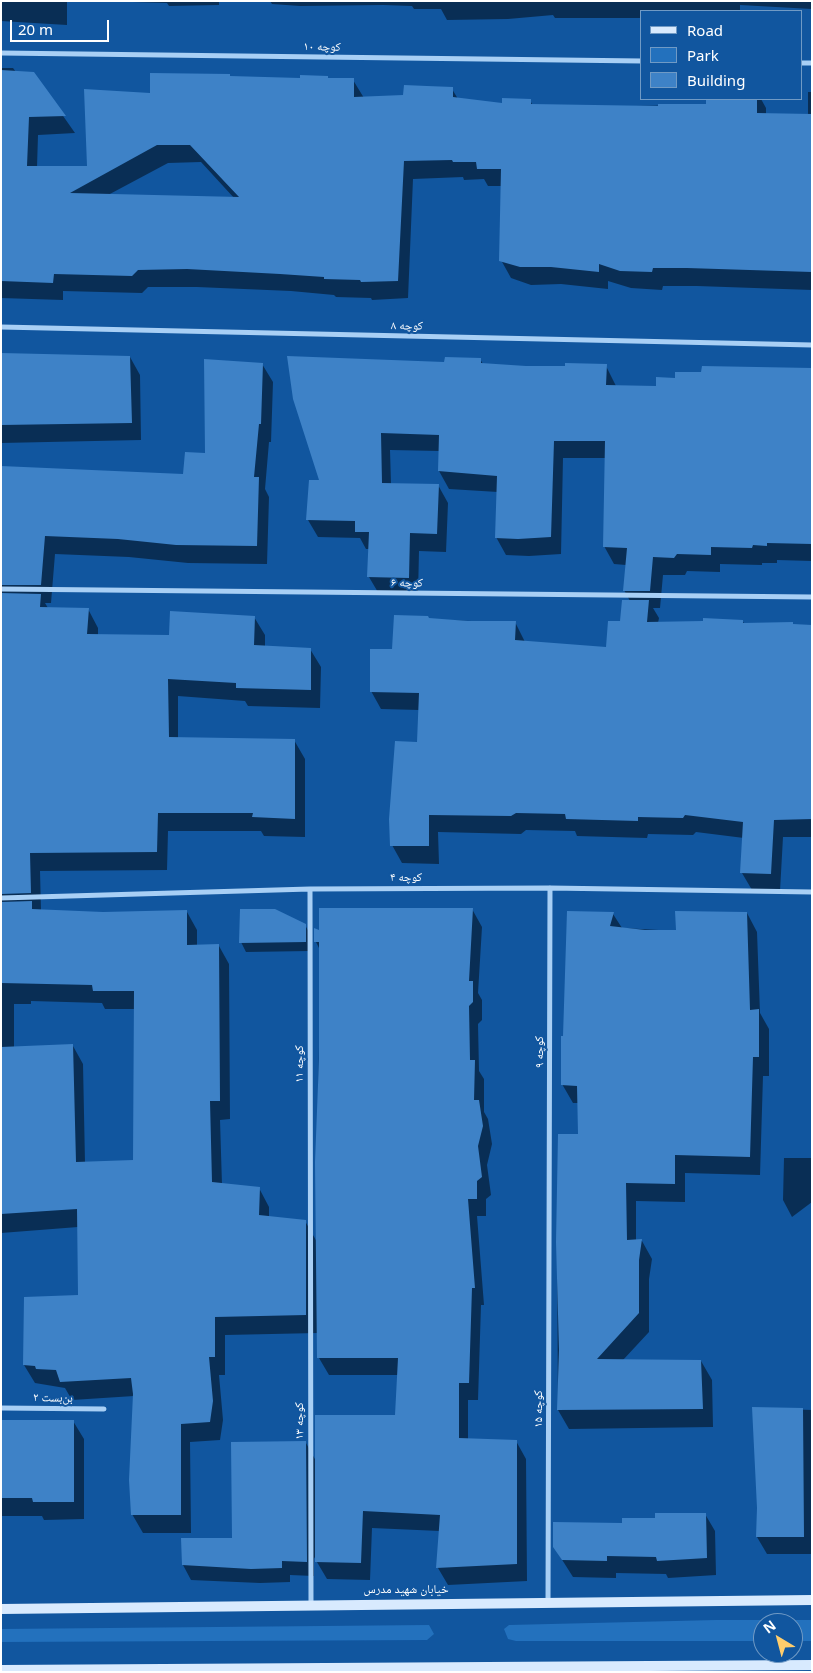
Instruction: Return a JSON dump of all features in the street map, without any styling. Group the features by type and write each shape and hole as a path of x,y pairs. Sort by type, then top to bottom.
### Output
{"main road":[{"name":"خیابان شهید مدرس","path":"1,1609 548,1601 812,1600"},
{"path":"1,1670 812,1665"}],"street":[{"name":"کوچه ۱۰","path":"1,53 640,61"},
{"name":"کوچه ۸","path":"1,327 812,345"},
{"name":"کوچه ۶","path":"1,589 812,597"},
{"name":"کوچه ۴","path":"1,898 310,889 550,888 812,892"},
{"name":"کوچه ۹","path":"549,1216 550,888"},
{"name":"کوچه ۱۱","path":"310,889 310,1239"},
{"name":"کوچه ۱۵","path":"548,1601 549,1216"},
{"name":"کوچه ۱۳","path":"310,1239 311,1604"},
{"name":"بن‌بست ۲","path":"1,1408 104,1409"}],"green space":[{"path":"753,1620 753,1641 516,1641 508,1639 504,1629 509,1625"},
{"path":"803,1620 812,1620 812,1641 803,1641"},
{"path":"429,1625 434,1634 427,1640 1,1642 1,1629"}],"building":[{"path":"1,70 34,72 66,116 29,117 27,166 87,166 84,89 150,93 150,73 230,74 230,76 300,78 300,75 354,78 354,97 403,95 404,85 453,87 453,97 502,103 502,98 531,99 531,104 658,106 658,104 706,104 706,100 757,100 757,113 812,114 812,272 687,268 653,268 652,272 620,271 599,264 599,272 551,267 520,267 499,261 501,169 477,169 476,162 453,162 452,160 404,161 398,281 361,282 360,280 324,279 324,277 187,269 138,270 132,276 54,274 53,283 1,281","holes":["157,145 190,145 239,197 70,193"]},
{"path":"1,353 130,356 132,423 1,425"},
{"path":"287,356 444,362 445,357 481,358 481,363 526,366 565,366 565,363 607,364 606,385 656,386 656,377 675,378 675,372 701,372 702,366 812,368 812,544 767,543 767,546 753,545 752,548 711,547 711,555 677,554 674,558 653,557 650,591 623,591 627,548 603,547 605,441 554,441 551,537 518,539 495,538 497,476 438,471 439,435 381,433 382,483 439,484 437,534 410,533 409,578 367,577 369,532 355,532 355,521 306,520 309,480 319,480 293,399"},
{"path":"204,359 263,363 261,424 259,424 254,477 259,477 257,546 176,545 118,539 45,536 41,585 1,585 1,466 183,474 185,452 205,453"},
{"path":"1,593 41,594 40,607 89,608 87,634 169,635 170,611 255,616 254,645 311,648 311,690 236,688 236,683 168,679 169,737 295,739 295,819 252,817 253,813 158,813 157,852 30,853 31,893 1,894"},
{"path":"622,600 649,600 647,622 703,621 703,618 743,620 743,623 793,622 793,624 812,625 812,819 774,820 771,874 740,873 743,822 685,815 683,818 638,817 638,821 566,819 565,814 516,813 511,816 429,815 429,846 390,846 389,819 395,741 417,742 419,693 370,692 370,649 392,649 394,615 428,616 429,618 468,621 516,621 515,640 606,647 608,621 620,621"},
{"path":"32,901 32,909 103,912 187,910 187,945 219,944 220,1101 210,1101 212,1182 260,1187 259,1215 306,1220 306,1315 215,1317 215,1357 209,1357 213,1401 210,1422 181,1424 181,1515 131,1515 129,1480 133,1394 131,1378 60,1382 56,1370 36,1369 35,1366 23,1365 24,1297 78,1295 77,1209 1,1214 1,1047 73,1044 76,1162 133,1160 134,991 93,991 92,985 1,983 1,902"},
{"path":"319,908 473,908 469,981 473,981 473,1002 469,1006 470,1060 475,1060 474,1100 479,1100 483,1126 478,1146 482,1177 477,1181 477,1199 468,1199 475,1288 472,1288 469,1383 459,1383 459,1438 517,1440 517,1564 436,1568 440,1515 363,1511 361,1563 315,1562 315,1415 395,1415 398,1358 317,1358 315,1162 319,1059 319,942 314,942 314,928 319,930"},
{"path":"240,909 275,909 306,924 306,942 239,943"},
{"path":"567,911 614,912 610,926 645,930 676,930 675,911 747,912 750,1010 759,1009 759,1057 753,1057 750,1157 675,1155 675,1184 626,1183 627,1240 642,1239 639,1260 639,1313 597,1359 701,1360 703,1409 557,1410 559,1350 556,1242 558,1134 578,1134 577,1086 561,1085 561,1036 563,1036"},
{"path":"752,1407 803,1408 804,1537 756,1537 757,1508"},
{"path":"1,1420 74,1420 74,1502 33,1502 32,1498 1,1498"},
{"path":"306,1441 307,1562 282,1561 282,1568 251,1569 182,1565 181,1538 232,1538 231,1442"},
{"path":"655,1513 706,1513 707,1558 657,1561 656,1557 607,1556 607,1561 562,1560 553,1547 553,1522 622,1523 622,1518 655,1518"}]}
